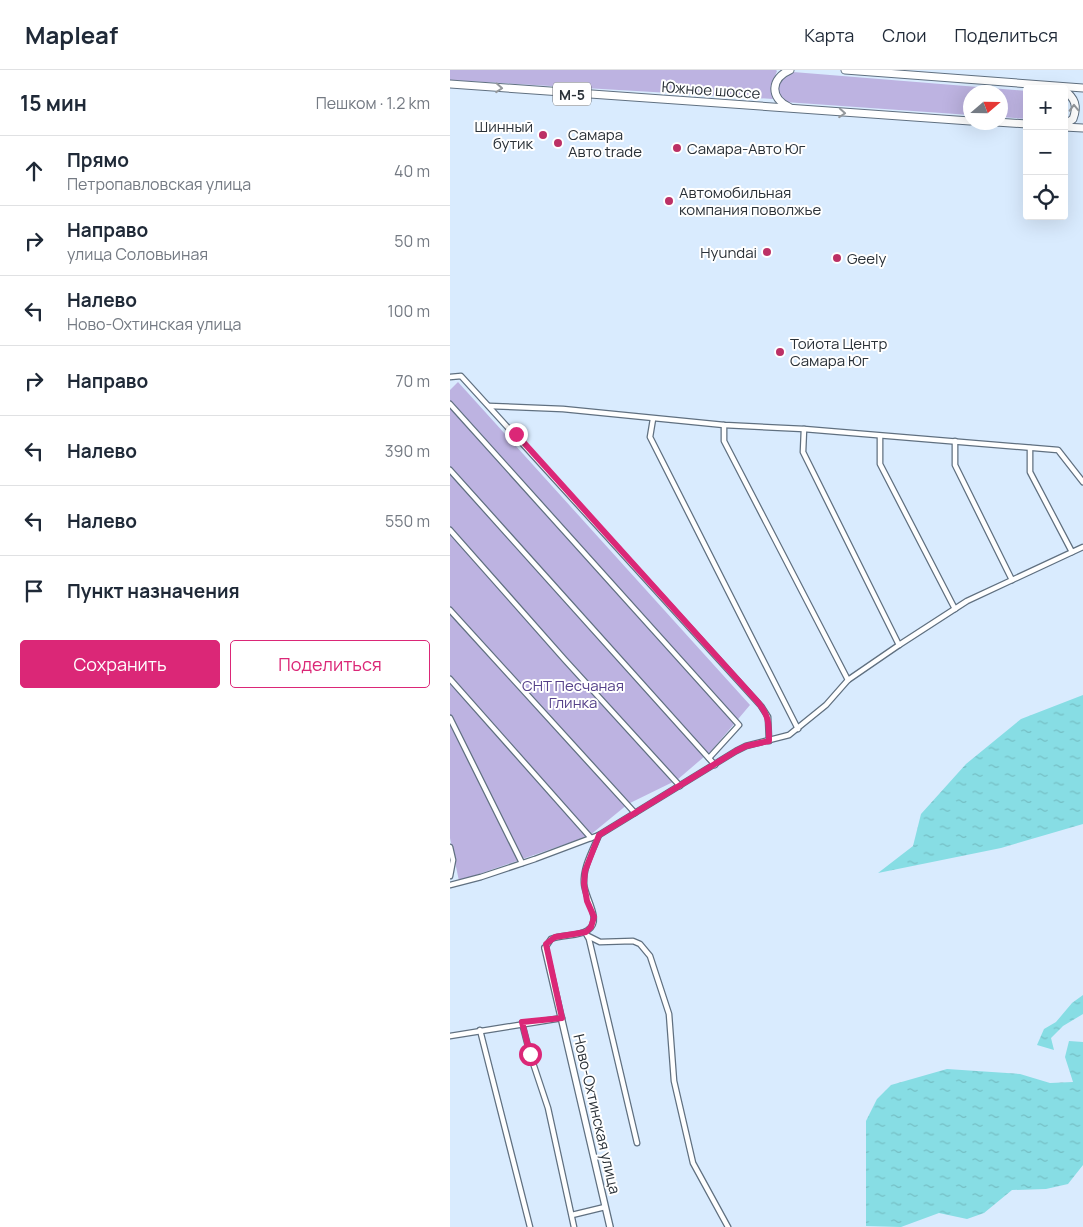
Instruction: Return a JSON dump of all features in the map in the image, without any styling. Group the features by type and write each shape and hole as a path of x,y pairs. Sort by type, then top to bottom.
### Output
{"main road":[{"path":"790,70 776,80 774,92 780,103 793,109"},
{"path":"845,70 1026,85"},
{"name":"Южное шоссе","path":"450,84 963,121"},
{"path":"1068,88 1083,88"},
{"path":"1068,93 1071,95 1076,108 1073,119 1068,123"},
{"path":"1008,123 1023,124"},
{"path":"1068,126 1083,128"}],"street":[{"path":"450,377 461,376 765,711 770,723 769,741"},
{"path":"450,404 739,725 709,758"},
{"path":"488,406 563,410 724,425 804,429 1058,450 1083,482"},
{"path":"653,419 650,437 798,729"},
{"path":"724,425 724,441 848,680"},
{"path":"804,429 802,452 899,645"},
{"path":"880,436 880,464 955,609"},
{"path":"955,441 955,465 1012,580"},
{"path":"1030,448 1030,472 1072,552"},
{"path":"450,470 715,765"},
{"path":"450,530 680,786"},
{"path":"450,885 481,878 599,835 746,746 790,735 826,705 848,680 955,609 1083,547"},
{"path":"450,610 635,813"},
{"path":"450,678 591,838"},
{"path":"450,718 522,863"},
{"path":"599,835 585,871 584,884 587,901 594,917 587,934 637,1143"},
{"path":"450,847 453,860 450,876"},
{"path":"546,948 548,941 555,937 587,934 600,942 633,941 640,944 650,956 669,1014 674,1081 692,1163 728,1227"},
{"name":"Ново-Охтинская улица","path":"546,948 610,1227"},
{"path":"450,1036 522,1022 562,1018"},
{"path":"522,1022 530,1054 548,1108 574,1227"},
{"path":"480,1030 530,1227"},
{"path":"572,1215 605,1207"}],"green space":[{"path":"450,70 777,71 771,86 773,99 450,80"},
{"path":"789,73 963,86 963,115 785,102 779,96 779,84 782,78"},
{"path":"1008,89 1023,91 1023,119 1008,118"},
{"name":"СНТ Песчаная Глинка","path":"458,382 750,705 712,750 677,780 628,804 589,836 459,881 450,838 450,390"}],"water":[{"path":"1083,695 1083,824 1001,848 878,873 913,846 921,814 966,764 1021,719"},
{"path":"1083,995 1083,1014 1063,1026 1051,1038 1054,1050 1037,1045 1044,1029 1056,1022 1072,1003"},
{"path":"1069,1041 1083,1042 1083,1165 1068,1184 1046,1189 1012,1190 984,1213 967,1219 939,1213 901,1227 866,1226 866,1121 877,1099 891,1085 947,1069 1020,1074 1050,1083 1073,1082 1065,1057"}],"place":[{"name":"Шинный бутик","path":"543,135"},
{"name":"Самара Авто trade","path":"558,143"},
{"name":"Самара-Авто Юг","path":"677,148"},
{"name":"Автомобильная компания поволжье","path":"669,201"},
{"name":"Hyundai","path":"767,252"},
{"name":"Geely","path":"837,258"},
{"name":"Тойота Центр Самара Юг","path":"780,352"}],"route":[{"path":"516,434 757,701 765,711 770,723 769,741 746,746 736,751 599,835 585,871 584,884 587,901 594,917 593,923 586,932 555,937 546,944 562,1018 522,1022 530,1054"}]}
